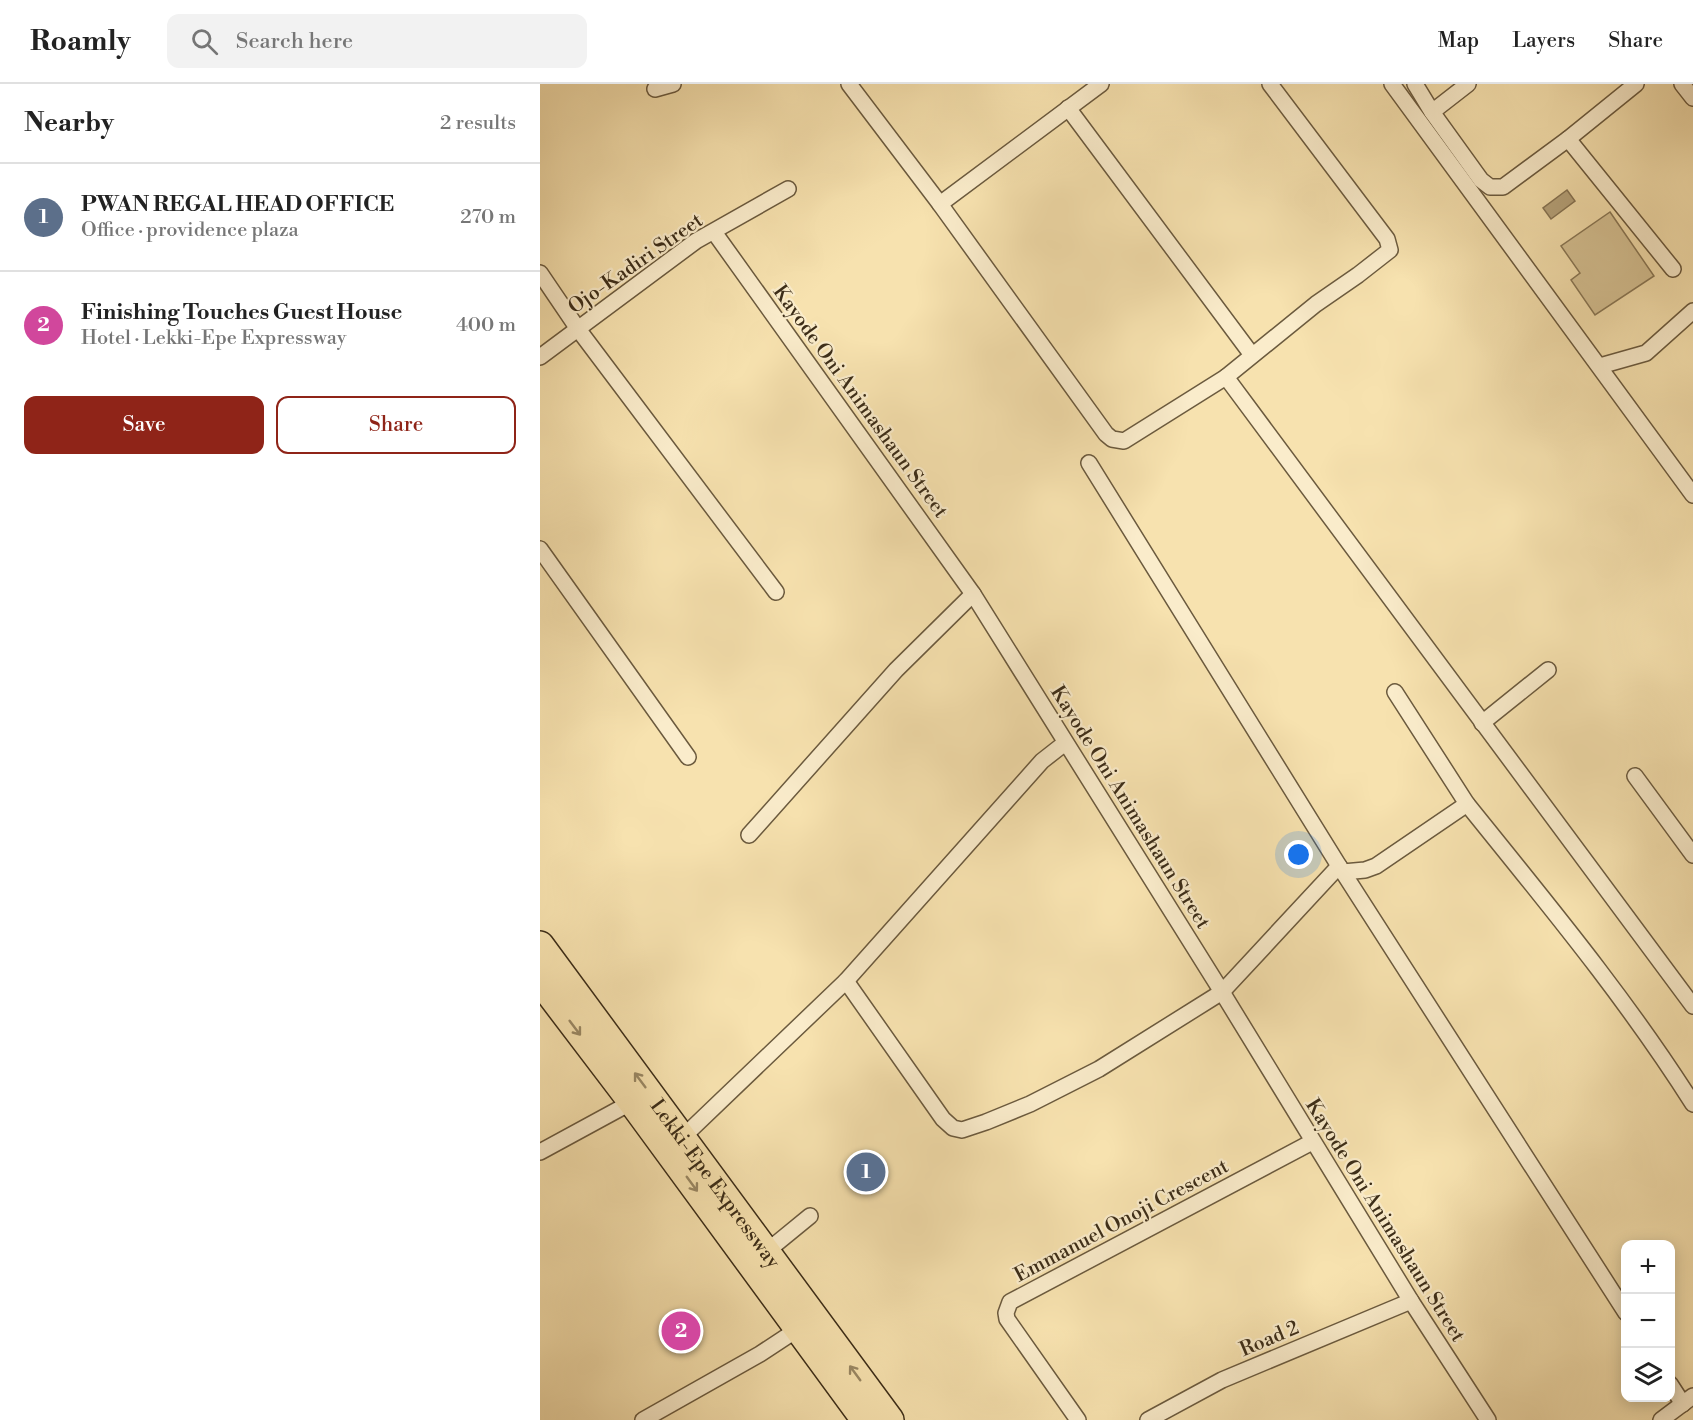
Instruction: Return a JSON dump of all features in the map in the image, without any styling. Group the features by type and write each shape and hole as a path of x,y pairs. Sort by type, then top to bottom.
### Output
{"highway":[{"name":"Lekki-Epe Expressway","path":"540,945 890,1420"},
{"name":"Lekki-Epe Expressway","path":"540,981 632,1102 865,1420"}],"street":[{"path":"655,89 674,84"},
{"path":"849,84 940,204 1099,424 1112,439 1124,441 1226,377 1316,303 1390,250 1387,239 1270,84"},
{"path":"940,204 1101,84"},
{"path":"1392,84 1693,495"},
{"path":"1415,84 1432,112 1481,180 1490,187 1503,187 1568,139 1636,84"},
{"path":"1432,112 1468,84"},
{"path":"1682,84 1693,98"},
{"path":"1068,108 1252,355"},
{"path":"1568,139 1673,269"},
{"name":"Ojo-Kadiri Street","path":"540,357 690,245 788,189"},
{"name":"Kayode Oni Animashaun Street","path":"714,232 974,594 1222,992 1312,1142 1488,1420"},
{"path":"540,273 578,329 776,592"},
{"path":"1600,366 1646,353 1693,311"},
{"path":"1226,377 1693,1006"},
{"path":"1089,463 1341,869 1621,1305"},
{"path":"540,549 688,757"},
{"path":"749,835 896,670 974,594"},
{"path":"1482,723 1548,670"},
{"path":"1395,692 1467,804 1569,931 1670,1067 1693,1104"},
{"path":"683,1137 846,981 1042,761 1065,743"},
{"path":"1635,776 1693,855"},
{"path":"846,981 943,1119 952,1128 962,1130 1030,1104 1099,1069 1222,992 1341,869 1365,870 1376,866 1467,804"},
{"path":"540,1152 632,1102"},
{"name":"Emmanuel Onoji Crescent","path":"1078,1420 1007,1319 1006,1313 1010,1302 1312,1142"},
{"path":"766,1251 810,1216"},
{"name":"Road 2","path":"1148,1420 1222,1380 1411,1301"},
{"path":"643,1420 760,1354 798,1329"},
{"path":"1661,1420 1688,1400 1675,1388"},
{"path":"669,1407 678,1420"}],"shaded area":[{"path":"1567,190 1575,201 1551,219 1543,208"},
{"path":"1610,212 1654,276 1595,315 1571,280 1580,273 1561,246"}],"place":[{"name":"PWAN REGAL HEAD OFFICE","path":"866,1172"},
{"name":"Finishing Touches Guest House","path":"681,1331"}]}
